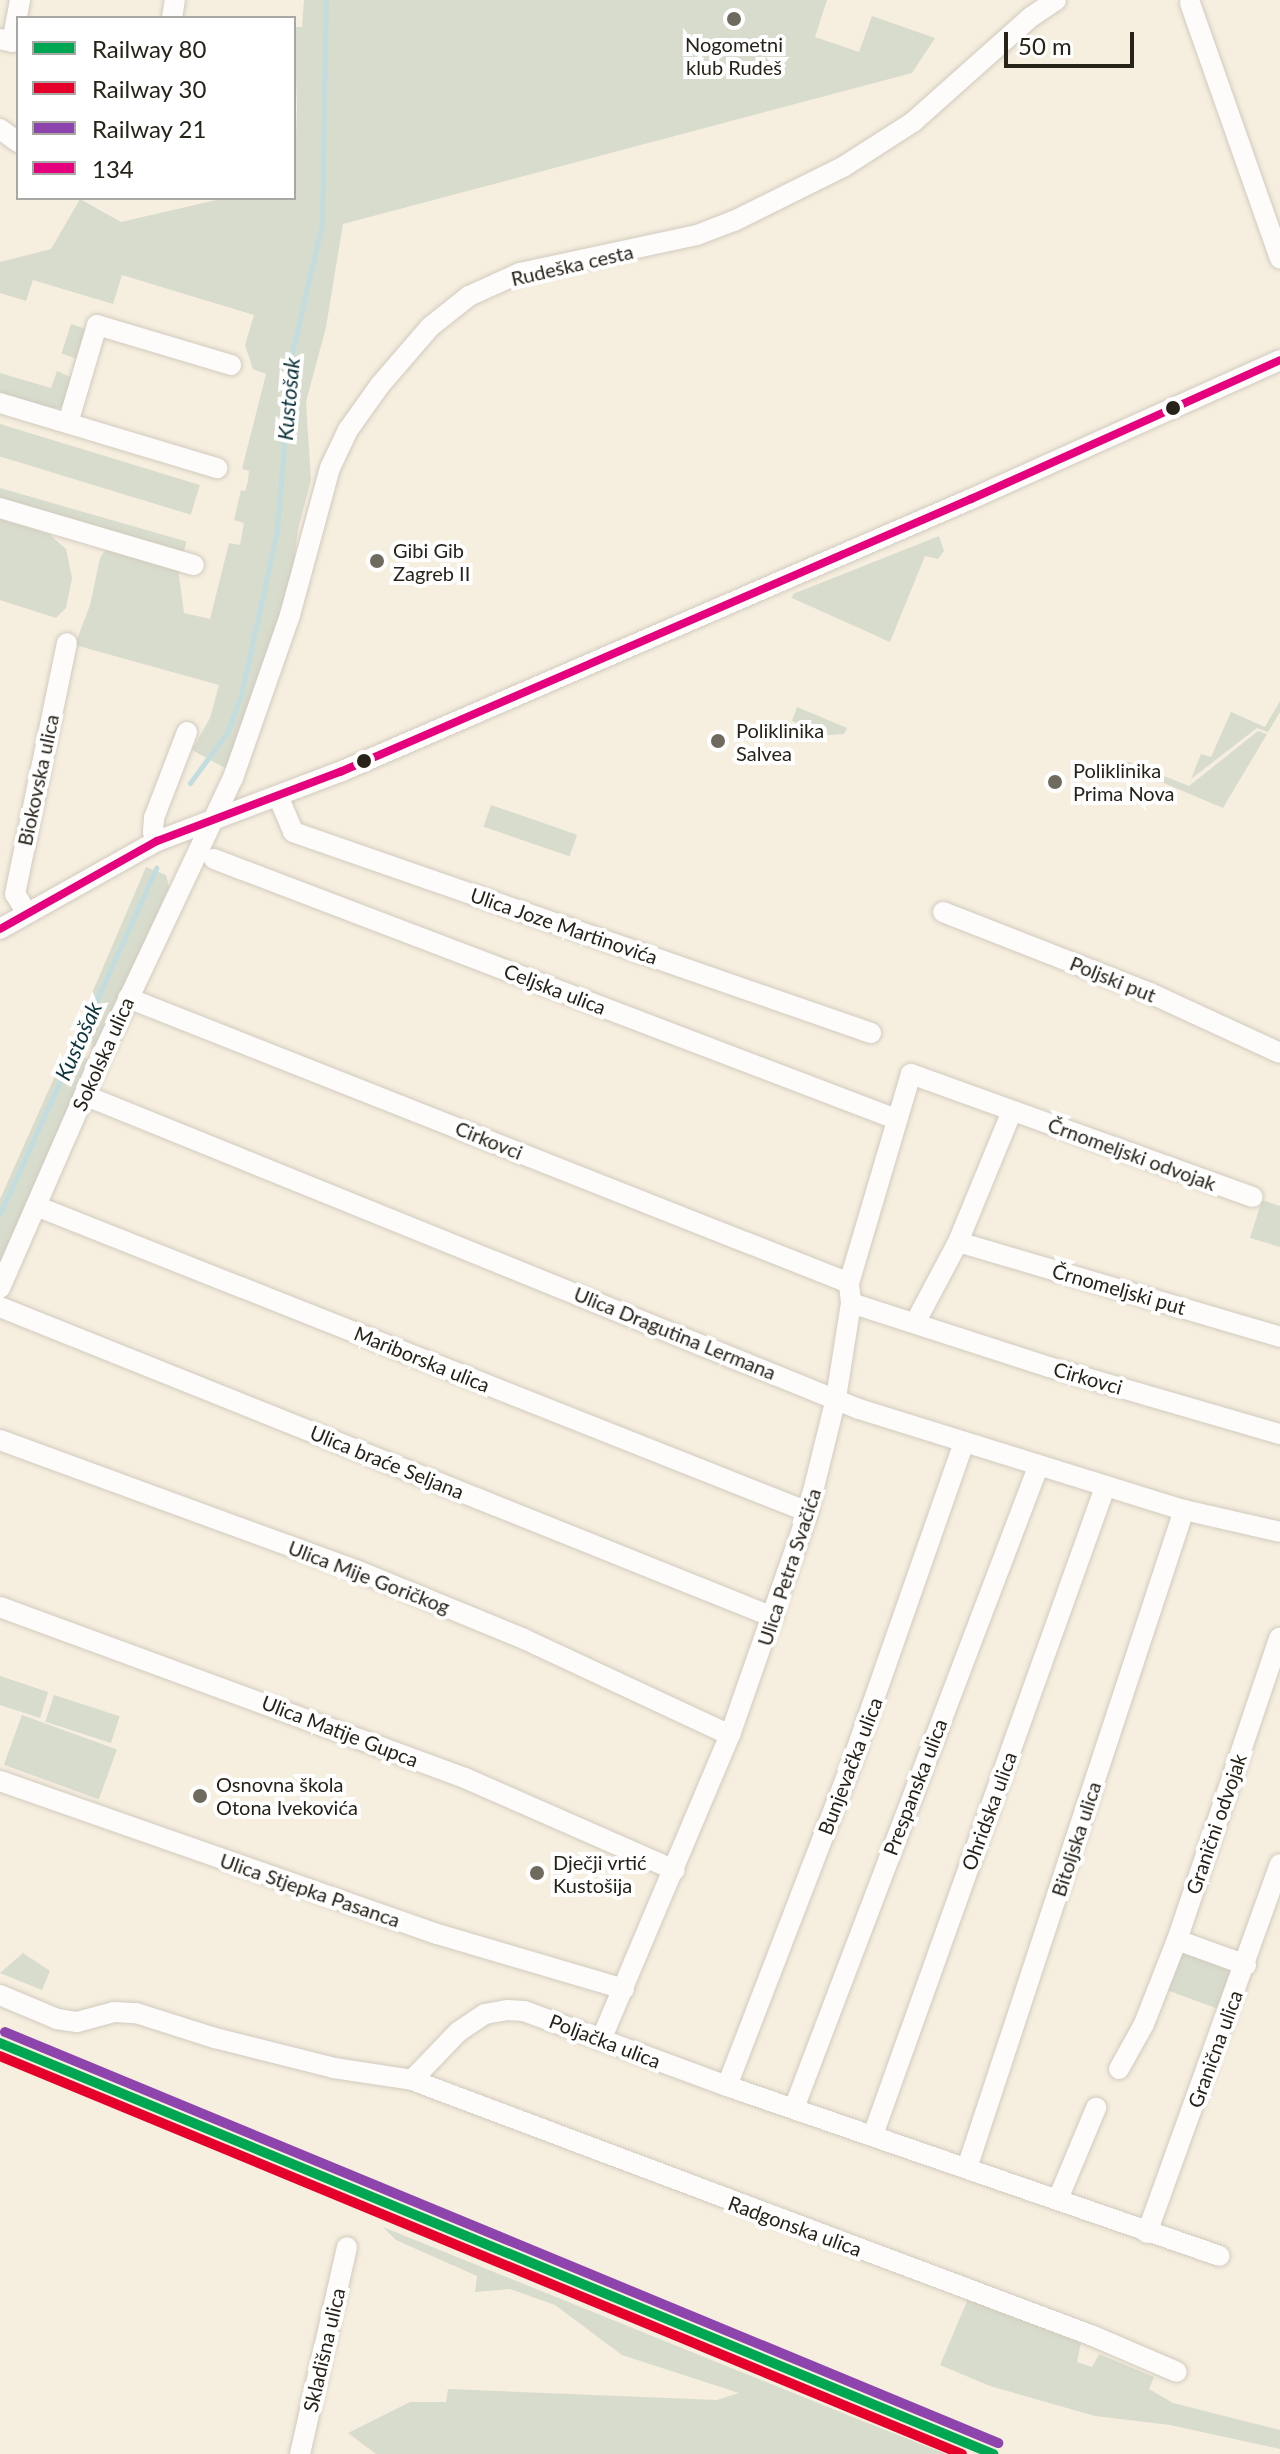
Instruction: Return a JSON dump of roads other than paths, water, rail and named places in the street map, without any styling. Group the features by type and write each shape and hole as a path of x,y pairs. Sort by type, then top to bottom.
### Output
{"street":[{"name":"Rudeška cesta","path":"210,822 233,778 255,718 338,449 380,385 430,327 469,296 520,273 697,235 734,221 843,167 913,122 1031,17 1056,0"},
{"path":"1190,3 1275,220 1280,259"},
{"path":"10,42 16,17"},
{"path":"68,423 97,325 231,365"},
{"path":"0,929 157,841 278,796 958,505 1280,360"},
{"path":"0,403 217,468"},
{"path":"0,508 194,565"},
{"name":"Biokovska ulica","path":"27,913 15,894 67,643"},
{"path":"157,841 153,832 154,818 187,732"},
{"name":"Ulica Joze Martinovića","path":"278,796 293,832 871,1033"},
{"name":"Sokolska ulica","path":"0,1288 84,1095 210,822"},
{"name":"Celjska ulica","path":"214,859 896,1119"},
{"name":"Poljski put","path":"943,912 1150,993 1280,1053"},
{"name":"Cirkovci","path":"128,998 850,1293 915,1323 1049,1367 1280,1434"},
{"name":"Ulica Petra Svačića","path":"601,2040 730,1735 808,1512 836,1398 850,1293 911,1074"},
{"name":"Črnomeljski odvojak","path":"911,1074 1252,1197"},
{"name":"Ulica Dragutina Lermana","path":"84,1095 859,1409 1105,1487 1184,1510 1280,1532"},
{"path":"915,1323 958,1242 1012,1111"},
{"name":"Mariborska ulica","path":"36,1206 808,1512"},
{"name":"Črnomeljski put","path":"958,1242 1280,1337"},
{"name":"Ulica braće Seljana","path":"0,1307 773,1617"},
{"name":"Ulica Mije Goričkog","path":"0,1440 356,1570 524,1639 730,1735"},
{"name":"Bunjevačka ulica","path":"727,2086 861,1737 964,1443"},
{"name":"Prespanska ulica","path":"794,2108 1038,1467"},
{"name":"Ohridska ulica","path":"873,2135 1105,1487"},
{"name":"Bitoljska ulica","path":"967,2168 1184,1510"},
{"name":"Ulica Matije Gupca","path":"0,1607 465,1778 675,1870"},
{"name":"Granični odvojak","path":"1119,2069 1144,2024 1177,1940 1279,1638"},
{"name":"Ulica Stjepka Pasanca","path":"0,1781 437,1934 624,1989"},
{"name":"Granična ulica","path":"1147,2233 1280,1864"},
{"path":"1177,1940 1246,1965"},
{"path":"0,1995 57,2019 77,2022 114,2012 136,2013 215,2038 319,2064 412,2080"},
{"name":"Poljačka ulica","path":"412,2080 458,2032 497,2011 524,2011 727,2086 1220,2256"},
{"name":"Radgonska ulica","path":"412,2080 1093,2336 1177,2372"},
{"path":"1058,2199 1096,2108"},
{"name":"Skladišna ulica","path":"300,2454 347,2247"}],"waterway":[{"name":"Kustošak","path":"190,783 228,731 242,691 277,530 291,357 322,224 326,0"},
{"name":"Kustošak","path":"0,1214 156,868"}],"rail line":[{"name":"21","path":"5,2032 998,2443"},
{"name":"80","path":"0,2043 993,2454"},
{"name":"30","path":"0,2056 962,2454"}],"place":[{"name":"Nogometni klub Rudeš","path":"734,19"},
{"name":"Gibi Gib Zagreb II","path":"377,561"},
{"name":"Poliklinika Salvea","path":"718,741"},
{"name":"Poliklinika Prima Nova","path":"1055,782"},
{"name":"Osnovna škola Otona Ivekovića","path":"200,1796"},
{"name":"Dječji vrtić Kustošija","path":"537,1873"}]}
